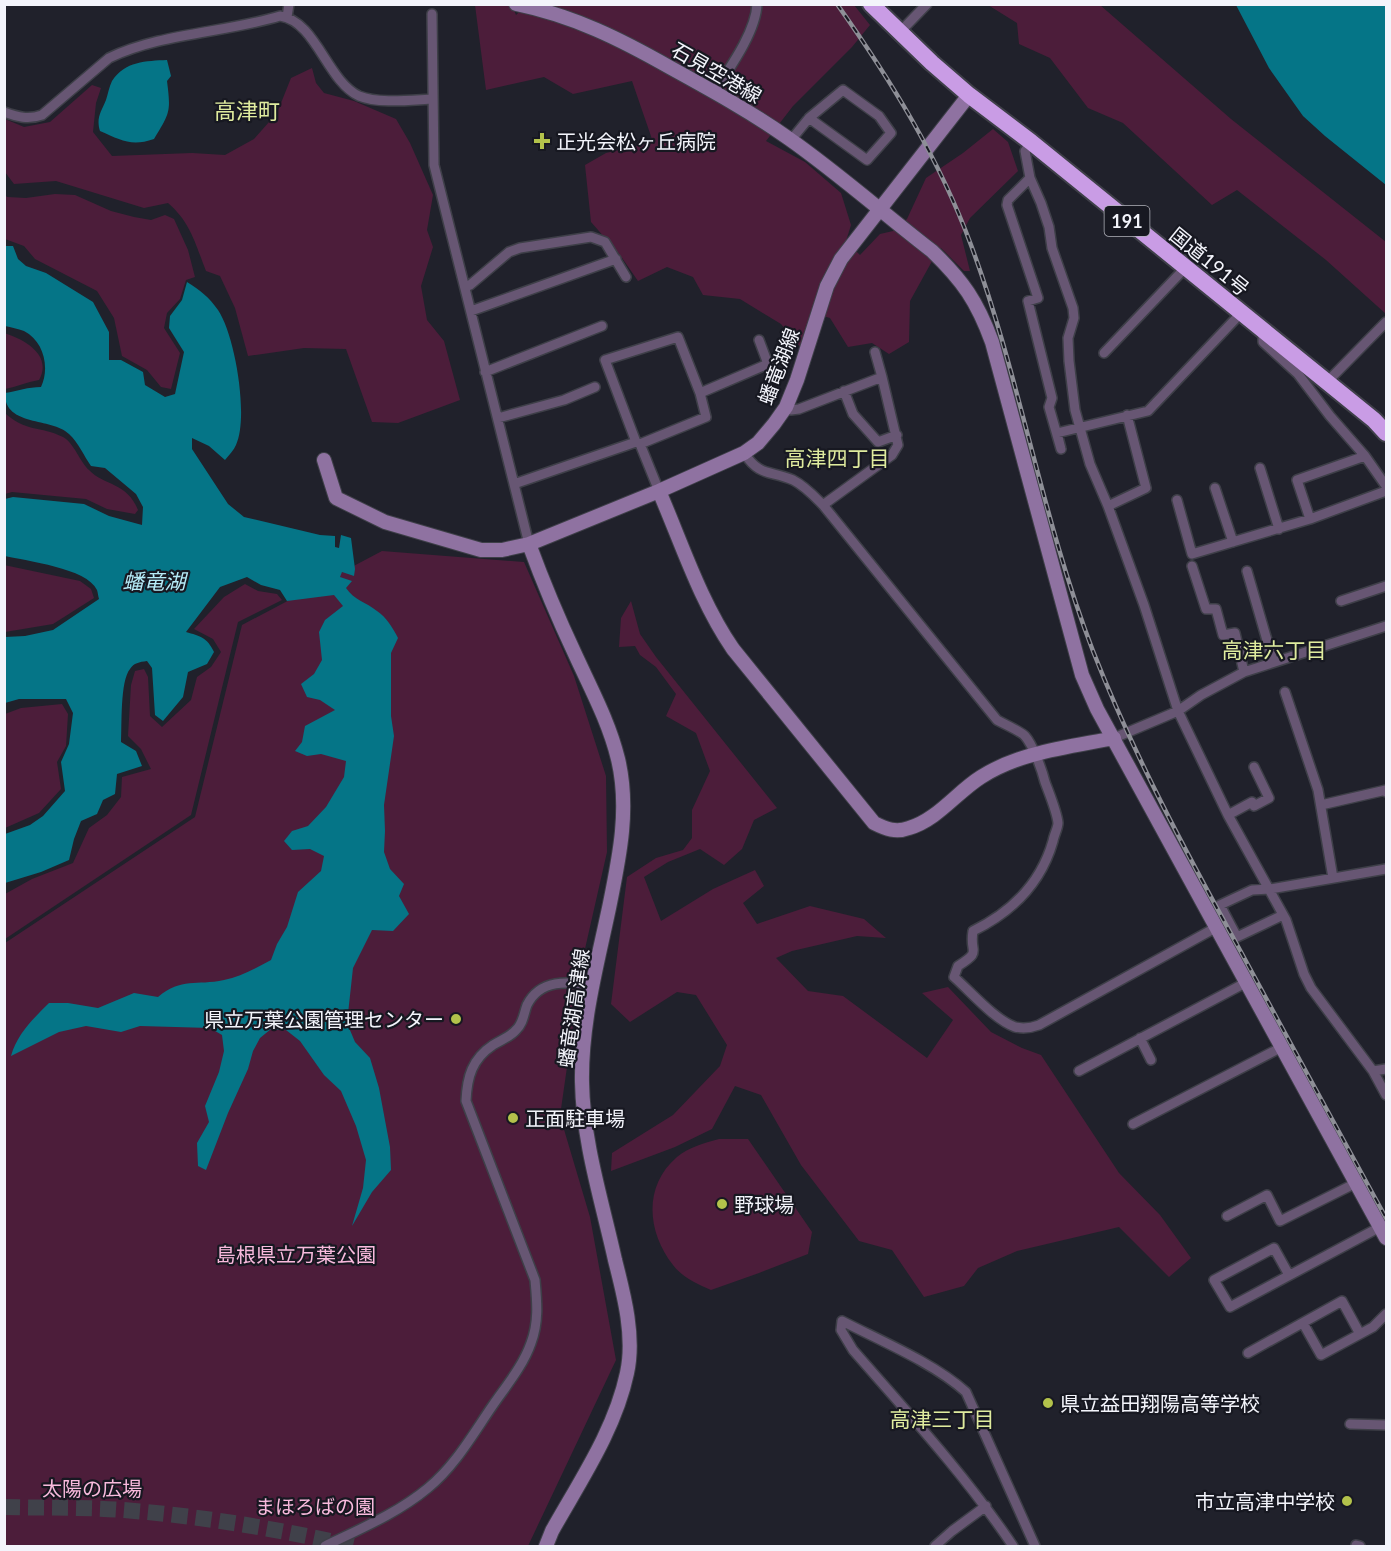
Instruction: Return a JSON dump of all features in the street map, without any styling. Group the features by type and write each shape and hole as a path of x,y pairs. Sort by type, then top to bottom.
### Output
{"highway":[{"name":"国道191号","path":"871,4 899,33 969,95 1242,312 1374,420 1386,433"}],"main road":[{"name":"石見空港線","path":"516,4 585,24 618,38 714,92 791,140 932,251 969,291 992,342 1082,675 1097,709 1383,1233"},
{"name":"蟠竜湖線","path":"324,460 336,498 385,522 481,550 502,550 529,544 659,491 744,453 764,436 786,406 797,380 827,286 841,259 969,95"},
{"path":"659,491 709,610 720,630 874,823 887,830 900,831 913,828 932,816 979,778 1012,761 1114,738"},
{"name":"蟠竜湖高津線","path":"529,544 551,604 607,722 618,760 623,793 619,861 592,986 583,1053 585,1118 590,1156 622,1289 629,1337 628,1371 603,1441 552,1531 546,1546"}],"street":[{"path":"287,17 289,4"},
{"path":"714,92 746,40 754,22 757,4"},
{"path":"899,33 927,4"},
{"path":"432,14 434,165 529,544"},
{"path":"4,112 22,118 42,115 109,58 118,54 170,39 280,16 287,17 302,27 338,76 358,95 372,100 433,99"},
{"path":"791,140 809,118 843,90 879,116 891,134 867,160 809,118"},
{"path":"1031,142 1025,151 1030,178 1044,211 1052,248 1073,308 1074,318 1068,338 1068,350 1079,428 1090,464 1108,506 1147,616 1178,711 1228,815 1283,915 1311,988 1373,1071 1386,1095"},
{"path":"1030,178 1008,200 1007,205 1038,298 1028,301 1052,398 1049,407 1061,449 1057,433 1148,411 1242,312"},
{"path":"465,287 509,252 520,248 591,237 605,242 626,277"},
{"path":"471,311 616,259"},
{"path":"1104,353 1186,267"},
{"path":"1326,383 1386,322"},
{"path":"485,372 602,326"},
{"path":"1263,330 1263,342 1298,374 1365,456 1386,486"},
{"path":"1377,332 1386,339"},
{"path":"514,484 638,443 706,417 700,393 678,337 605,360 638,443 659,491"},
{"path":"700,393 768,364 759,339"},
{"path":"823,504 892,455 898,445 875,352"},
{"path":"786,406 791,410 799,409 882,377"},
{"path":"498,418 564,400 595,387"},
{"path":"844,391 853,414 878,442 897,435"},
{"path":"1108,506 1146,488 1127,415"},
{"path":"744,453 753,466 793,481 807,489 823,504 997,720 1023,734 1030,743 1043,775 1058,823 1049,855 1024,896 991,922 973,931 975,953 958,966 954,978 1004,1022 1028,1029 1217,927"},
{"path":"1310,519 1297,480 1365,456"},
{"path":"1260,468 1279,529"},
{"path":"1215,488 1233,542"},
{"path":"1177,500 1192,554 1310,519 1386,491"},
{"path":"1192,566 1206,609 1216,609 1223,635 1235,633 1244,672"},
{"path":"1247,571 1273,661"},
{"path":"1341,602 1386,586"},
{"path":"1114,738 1178,711 1201,695 1244,672 1386,626"},
{"path":"1285,692 1318,790 1333,878"},
{"path":"1228,815 1252,802 1254,806 1269,798 1254,767"},
{"path":"1321,804 1386,790 1386,792"},
{"path":"1283,915 1237,937 1220,905 1252,890 1386,869"},
{"path":"325,1546 406,1504 430,1487 450,1467 520,1366 531,1344 537,1324 538,1305 535,1280 466,1101 467,1083 471,1069 479,1056 518,1029 536,993 552,984 572,981 592,986"},
{"path":"1079,1071 1247,982"},
{"path":"1140,1038 1151,1060"},
{"path":"1132,1124 1282,1047"},
{"path":"1373,1071 1386,1069"},
{"path":"1227,1216 1267,1195 1280,1221 1356,1183"},
{"path":"1289,1275 1274,1248 1214,1280 1230,1307 1289,1275 1383,1233"},
{"path":"1248,1353 1342,1301 1359,1334"},
{"path":"1302,1323 1321,1355 1373,1327 1386,1314"},
{"path":"1013,1546 986,1506 853,1350 841,1330 842,1321 969,1389 1035,1546"},
{"path":"1350,1424 1386,1425"},
{"path":"934,1546 986,1506"}],"green space":[{"path":"528,4 854,5 870,25 852,47 793,106 766,141 805,162 841,193 851,225 846,241 860,255 880,234 893,231 907,219 926,178 993,129 1008,142 1018,171 970,218 961,235 970,271 964,271 941,248 931,263 910,301 909,342 889,354 872,343 848,347 830,318 813,313 801,348 781,324 740,299 703,295 693,277 667,267 638,281 620,255 591,222 585,165 606,153 653,142 632,81 573,94 544,77 486,90 475,5 512,5 516,15"},
{"path":"988,5 1100,5 1231,119 1386,242 1386,314 1326,260 1237,190 1212,205 1123,123 1088,108 1050,58 1019,44 1017,23"},
{"path":"312,68 316,83 324,93 354,101 396,119 410,143 433,195 427,230 433,247 421,286 427,320 444,341 460,400 398,423 372,422 346,349 304,348 248,356 235,308 220,276 206,271 187,226 168,203 144,208 56,181 14,184 5,172 5,119 24,127 50,122 92,85 101,88 96,103 93,132 112,156 192,153 225,155 254,139 277,113 291,78"},
{"path":"55,194 75,195 111,211 134,217 151,220 165,215 174,219 188,250 195,277 186,280 180,299 167,313 164,328 180,353 171,389 161,387 147,370 122,356 114,318 97,291 35,259 24,246 5,239 5,195 26,198"},
{"path":"4,333 20,339 34,349 42,363 39,380 5,389"},
{"path":"4,412 19,423 67,440 89,470 128,494 138,510 135,514 107,509 86,499 12,492 5,494"},
{"name":"島根県立万葉公園","path":"382,551 524,562 574,676 606,776 607,852 582,962 560,1116 590,1217 616,1360 528,1546 5,1546 5,943 195,817 242,625"},
{"path":"4,565 80,581 91,589 94,598 53,624 5,632"},
{"path":"245,584 258,591 277,594 282,600 238,622 191,815 5,939 5,894 32,879 73,863 89,828 107,815 121,797 122,777 151,769 141,749 128,736 131,685 135,671 144,669 148,677 150,716 162,727 191,700 197,677 211,667 221,652 213,639 194,629 224,597"},
{"path":"631,601 640,634 656,657 777,808 754,820 742,849 724,865 700,849 668,862 644,877 661,921 713,889 755,870 764,886 743,903 757,924 810,906 864,919 886,938 857,936 792,951 776,958 808,991 843,996 927,1058 953,1020 922,993 948,987 991,1032 1041,1055 1119,1173 1160,1215 1191,1258 1169,1277 1119,1227 1017,1251 978,1268 964,1286 924,1297 892,1250 859,1241 801,1165 761,1095 735,1086 712,1129 675,1147 611,1171 612,1153 673,1115 720,1066 727,1045 696,995 677,992 630,1022 611,1004 627,877 656,858 683,850 692,838 692,810 710,771 696,733 666,716 676,694 656,667 640,655 635,646 619,647 621,618"},
{"path":"62,704 68,714 66,746 57,762 61,789 39,813 5,828 5,714 21,708"},
{"name":"野球場","path":"719,1139 748,1139 812,1232 808,1254 711,1290 685,1277 673,1265 658,1238 653,1210 658,1181 677,1157 697,1146"}],"water":[{"path":"1236,5 1386,5 1386,185 1303,116 1269,68"},
{"path":"167,60 171,76 167,81 168,112 154,139 132,142 120,140 100,131 100,115 111,83 117,74 137,63"},
{"name":"蟠竜湖","path":"5,246 13,246 18,259 26,266 46,273 93,302 109,332 109,360 121,360 143,372 145,385 165,397 175,394 184,352 169,328 170,316 182,300 187,282 208,298 224,322 235,356 240,397 240,432 235,447 225,460 209,446 192,438 192,449 228,504 244,517 320,535 335,536 335,547 339,548 341,535 351,538 354,576 342,572 340,577 352,581 346,588 349,592 383,616 398,638 391,653 391,716 394,736 384,805 384,852 390,869 404,884 399,896 409,914 393,931 372,930 353,968 347,1023 355,1042 370,1058 379,1088 390,1147 391,1170 372,1192 352,1226 363,1188 366,1160 356,1126 341,1091 324,1075 300,1041 286,1030 271,1029 260,1038 206,1170 198,1166 197,1143 209,1122 205,1106 219,1072 224,1051 222,1035 210,1028 140,1026 121,1032 86,1026 59,1032 11,1056 22,1034 49,1003 68,1003 98,1008 134,993 158,997 182,984 214,982 236,977 271,960 287,927 298,892 321,871 324,856 310,849 292,850 284,841 292,831 308,826 326,807 344,777 346,761 321,754 307,756 295,751 302,742 305,726 335,710 320,700 307,697 301,684 314,674 322,660 319,632 325,620 343,606 334,595 287,601 280,590 261,585 247,577 220,587 186,632 203,638 214,652 207,664 188,672 183,697 163,721 155,715 152,668 147,661 137,663 130,669 123,693 121,742 136,751 142,766 117,774 115,794 103,800 97,814 81,821 69,860 41,872 5,883 5,834 30,825 43,816 65,791 61,762 69,744 73,713 66,699 19,699 5,703 5,637 25,636 53,630 99,599 97,590 91,582 81,576 55,567 5,556 5,499 13,497 84,504 109,516 142,525 143,507 136,494 105,468 91,466 69,434 51,425 20,416 7,404 5,393 41,387 45,364 41,348 31,335 5,326"}],"tunnel":[{"path":"4,1507 108,1509 181,1516 268,1529 353,1546"}],"railway":[{"path":"837,4 876,61 929,150 971,245 1004,346 1075,601 1126,729 1201,878 1386,1218"}],"place":[{"name":"正光会松ヶ丘病院","path":"542,141"},
{"name":"県立万葉公園管理センター","path":"456,1019"},
{"name":"正面駐車場","path":"513,1118"},
{"name":"野球場","path":"722,1204"},
{"name":"県立益田翔陽高等学校","path":"1048,1403"},
{"name":"市立高津中学校","path":"1347,1501"}],"district":[{"name":"高津町","path":"247,110"},
{"name":"高津四丁目","path":"837,457"},
{"name":"高津六丁目","path":"1274,649"},
{"name":"高津三丁目","path":"942,1418"}],"park label":[{"name":"太陽の広場","path":"92,1488"},
{"name":"まほろばの園","path":"315,1506"}]}
